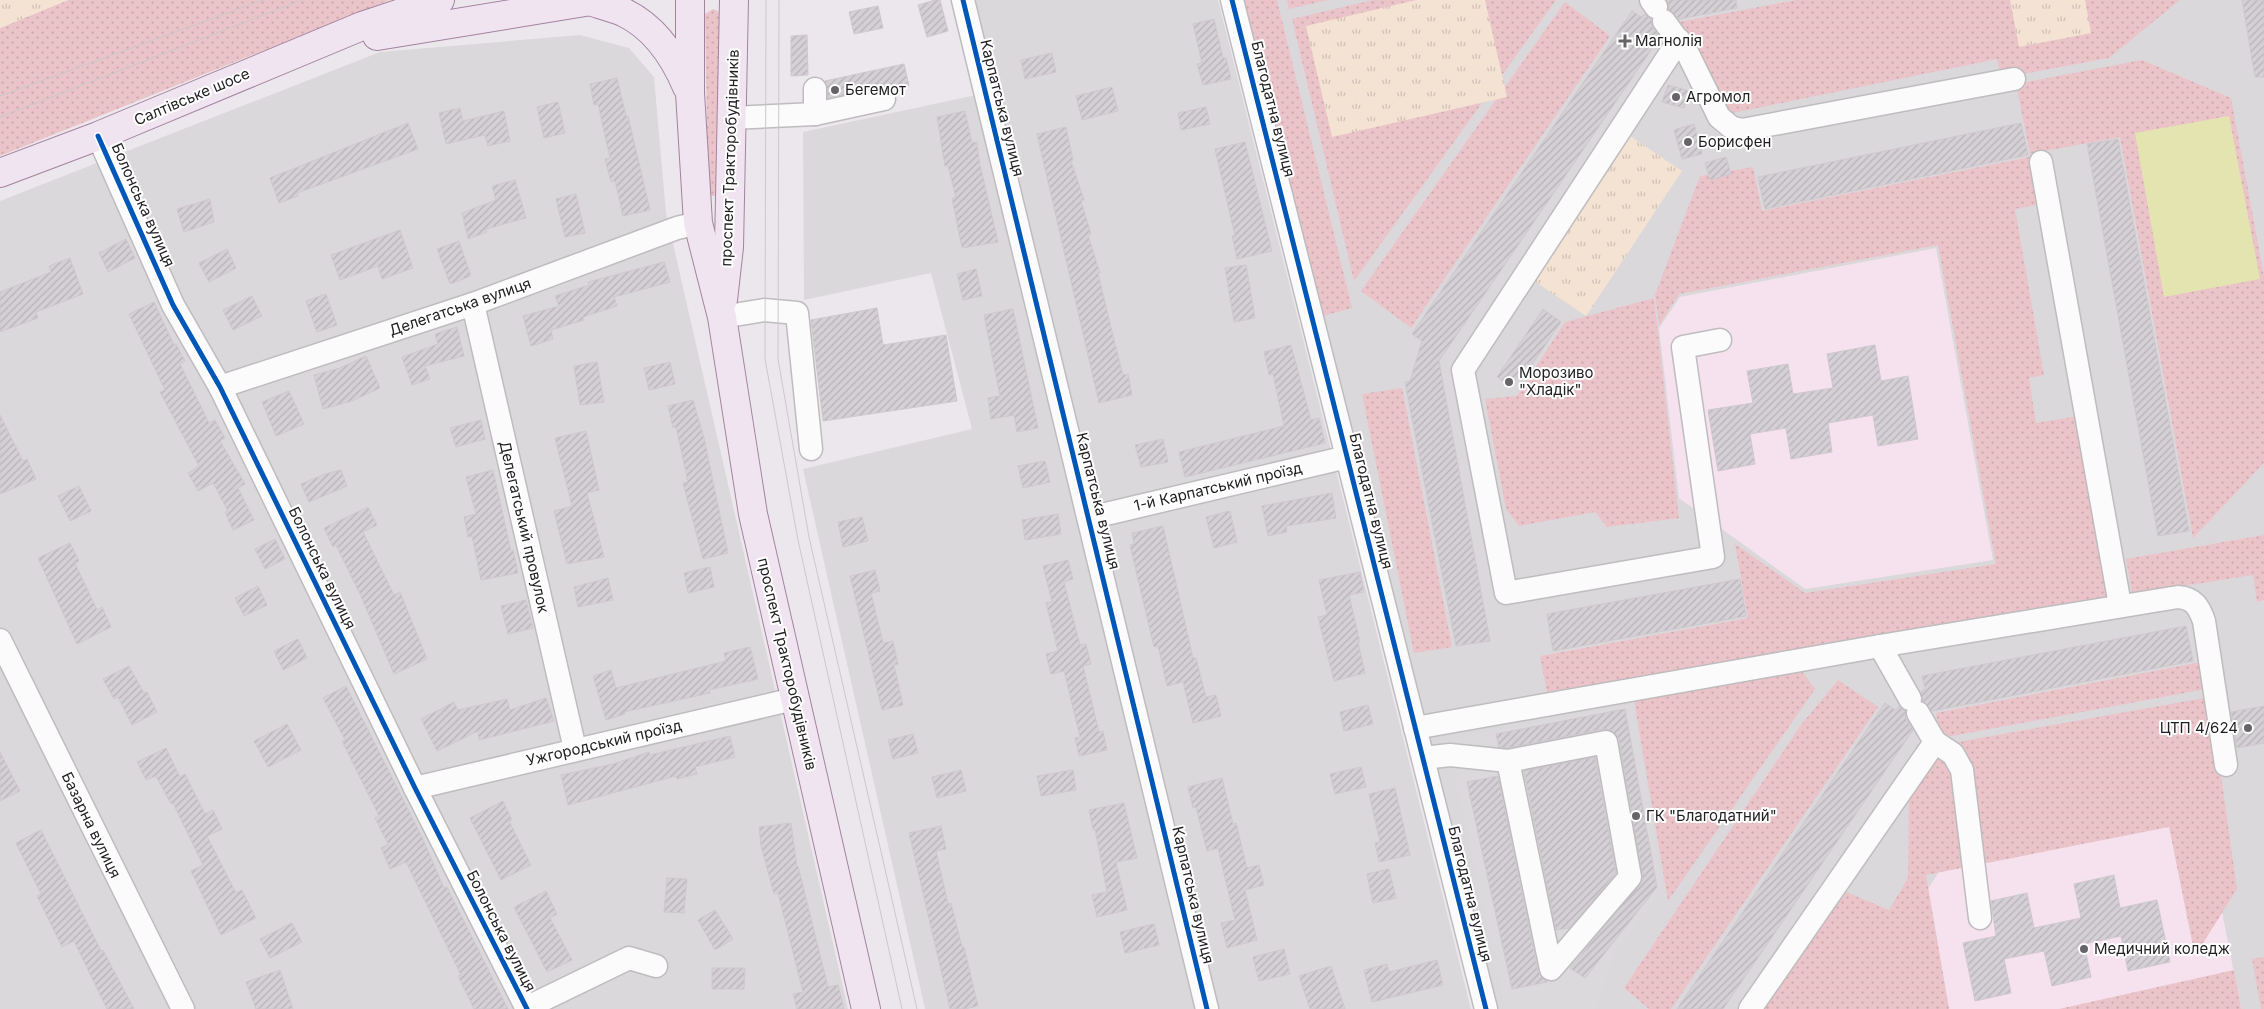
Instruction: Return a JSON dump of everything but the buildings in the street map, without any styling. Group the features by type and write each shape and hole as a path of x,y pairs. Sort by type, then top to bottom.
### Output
{"main road":[{"name":"Салтівське шосе","path":"0,173 98,136 362,26 440,0"},
{"name":"проспект Тракторобудівників","path":"690,0 690,93 698,223 722,317 753,514 866,1009"},
{"name":"проспект Тракторобудівників","path":"722,317 729,247 734,0"},
{"name":"Салтівське шосе","path":"300,52 408,30 594,1"},
{"path":"594,1 624,13 653,33 676,60 690,93"}],"street":[{"name":"Карпатська вулиця","path":"963,0 1207,1009"},
{"name":"Благодатна вулиця","path":"1232,0 1486,1009"},
{"path":"1657,9 1688,54 1719,117 1731,127 1742,130 2014,79"},
{"path":"1679,40 1463,370 1506,593 1713,557 1683,347 1720,340"},
{"path":"815,89 815,114"},
{"path":"731,118 815,114 884,99"},
{"name":"Болонська вулиця","path":"98,136 173,306 220,387 415,788 526,1008"},
{"path":"2041,162 2120,605"},
{"name":"Делегатська вулиця","path":"220,387 473,304 677,228 698,223"},
{"name":"Делегатський провулок","path":"473,304 575,749"},
{"path":"722,317 764,310 797,313 811,449"},
{"name":"1-й Карпатський проїзд","path":"1089,518 1347,457"},
{"path":"1415,728 1880,646 2120,605 2178,597 2190,599 2199,608 2204,623 2226,765"},
{"name":"Базарна вулиця","path":"0,640 183,1009"},
{"path":"1880,646 1935,742 1953,754 1962,770 1980,918"},
{"name":"Ужгородський проїзд","path":"415,788 794,699"},
{"path":"1422,758 1450,755 1508,761 1606,742 1630,876 1551,969 1508,761"},
{"path":"1750,1009 1935,742"},
{"path":"526,1008 630,958 656,966"}],"shaded area":[{"path":"68,0 390,0 0,156 0,28"},
{"path":"972,0 1218,0 1471,1009 925,1009 803,469 972,429 931,273 804,300 803,132 995,91"},
{"path":"1232,0 2264,0 2264,1009 1486,1009"},
{"path":"1238,0 1277,0 1352,308 1319,317"},
{"path":"1287,0 1328,0 1289,9"},
{"path":"1373,0 1556,0 1354,281 1292,19"},
{"path":"1796,0 2180,0 2109,58 2001,78 1997,59 1728,114 1679,22"},
{"path":"1565,2 1610,36 1411,328 1361,291"},
{"path":"713,9 718,11 720,15 718,196 708,196 705,14"},
{"path":"580,35 629,48 654,77 666,213 848,1009 0,1009 0,201 380,52"},
{"path":"2142,60 2231,98 2264,276 2264,463 2193,538 2120,137 2030,154 2016,84"},
{"path":"2034,156 2042,204 2015,209 2044,375 2029,378 2036,423 2079,416 2111,598 1547,692 1540,656 1748,618 1735,544 1805,593 1996,564 1938,245 1679,294 1659,326 1655,295 1700,176 1753,167 1762,211"},
{"path":"1936,248 1993,560 1805,589 1679,498 1659,328 1680,297"},
{"path":"1654,298 1679,518 1607,527 1595,512 1519,526 1506,509 1485,399 1517,396 1565,322"},
{"path":"1402,388 1452,647 1414,653 1362,394"},
{"path":"2264,535 2264,600 2257,602 2253,575 2132,594 2126,559"},
{"path":"2201,662 2206,689 1941,738 1936,713"},
{"path":"1801,670 1815,689 1668,901 1634,700"},
{"path":"1838,680 1878,707 1671,1009 1649,1009 1624,988 1801,725"},
{"path":"2210,697 2237,889 2195,956 2169,827 1926,875 1949,1009 1764,1009 1764,1005 1846,892 1889,910 1908,878 1909,794 1947,744"},
{"path":"1632,704 1649,797 1662,889 1615,953 1596,1009 1505,1009 1447,740"},
{"name":"Медичний коледж","path":"2194,769 2241,1009 1949,1009 1928,889 1976,813"},
{"path":"2264,957 2264,1009 2261,1009 2252,959"},
{"path":"2234,970 2241,1009 2059,1009"}],"green space":[{"path":"0,0 68,0 0,28"},
{"path":"1416,0 1485,0 1507,97 1332,137 1306,26"},
{"path":"2010,0 2085,0 2091,33 2019,47"},
{"path":"2229,116 2260,279 2164,297 2135,133"},
{"path":"1630,136 1682,171 1586,316 1534,281"}],"tram line":[{"path":"0,96 263,0"},
{"path":"0,117 302,0"},
{"path":"766,0 765,359 798,540 902,1009"},
{"path":"779,0 778,359 809,537 917,1009"}],"cycle path":[{"path":"963,0 1207,1009"},
{"path":"1232,0 1486,1009"},
{"path":"98,136 173,305 220,387 415,788 527,1009"}],"place":[{"name":"Магнолія","path":"1625,41"},
{"name":"Бегемот","path":"835,90"},
{"name":"Агромол","path":"1676,97"},
{"name":"Борисфен","path":"1688,142"},
{"name":"Морозиво \"Хладік\"","path":"1509,382"},
{"name":"ЦТП 4/624","path":"2248,728"},
{"name":"ГК \"Благодатний\"","path":"1636,816"},
{"name":"Медичний коледж","path":"2084,949"}]}
